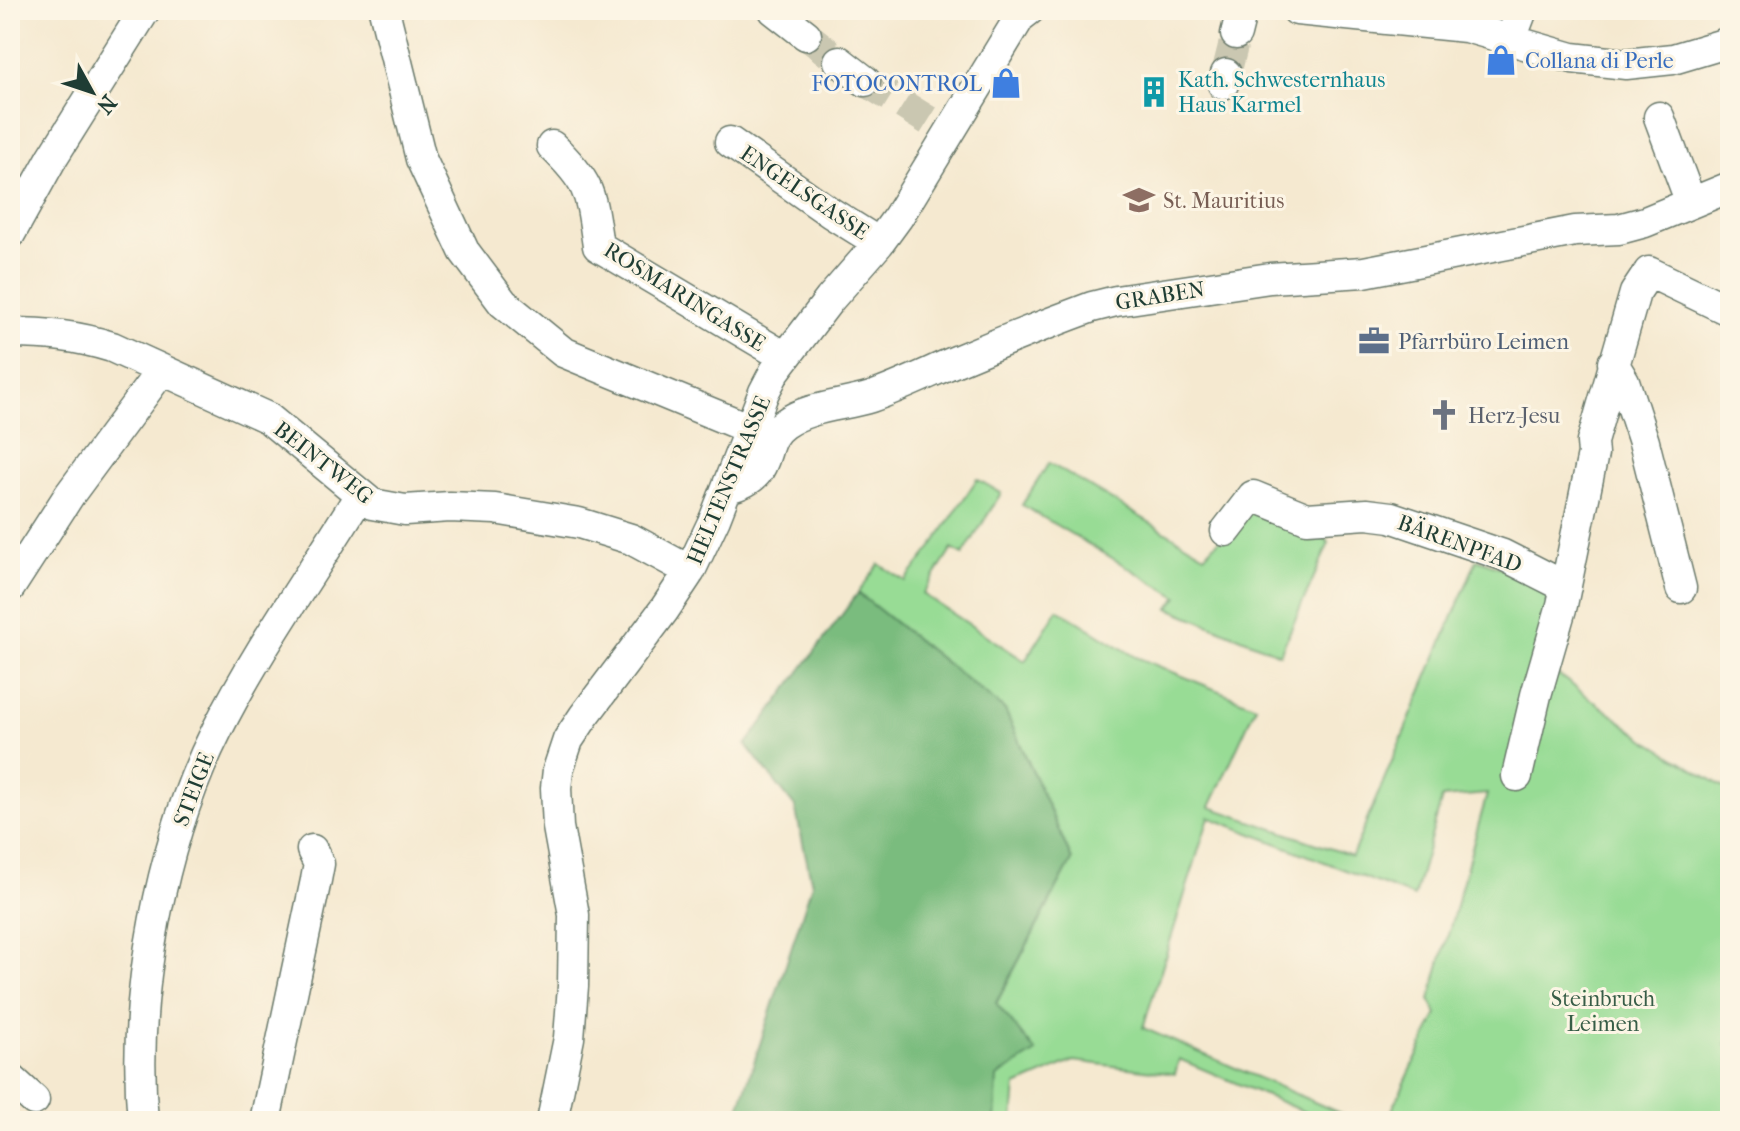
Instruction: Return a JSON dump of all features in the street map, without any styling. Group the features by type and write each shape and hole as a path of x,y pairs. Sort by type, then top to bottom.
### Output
{"street":[{"path":"10,234 52,158 145,10"},
{"path":"384,10 421,159 464,251 503,303 563,352 750,429"},
{"path":"774,10 806,35"},
{"path":"1297,10 1441,23 1511,39 1572,58 1626,64 1673,59 1730,42"},
{"path":"1511,39 1522,10"},
{"name":"HELTENSTRASSE","path":"552,1121 569,1038 574,939 574,915 558,827 556,788 558,770 575,728 690,571 727,488 764,392 785,357 879,243 1020,12"},
{"path":"839,61 865,81"},
{"path":"1659,117 1691,203"},
{"name":"ENGELSGASSE","path":"730,142 879,243"},
{"name":"ROSMARINGASSE","path":"552,146 575,169 591,196 598,246 785,357"},
{"name":"GRABEN","path":"727,488 747,483 753,478 776,431 794,418 869,397 1092,307 1270,278 1364,272 1567,232 1619,229 1645,222 1730,187"},
{"path":"1517,776 1566,587 1593,454 1592,442 1635,293 1649,272 1645,222"},
{"path":"1649,272 1730,311"},
{"name":"BEINTWEG","path":"10,333 70,335 112,347 268,418 372,504 393,510 450,507 495,509 579,523 631,539 690,571"},
{"path":"1613,363 1624,381 1644,442 1681,588"},
{"path":"10,587 70,494 161,371"},
{"name":"STEIGE","path":"143,1121 138,1061 154,924 186,799 236,695 360,495"},
{"name":"BÄRENPFAD","path":"1226,531 1253,496 1315,519 1380,515 1503,555 1566,587"},
{"path":"265,1121 319,864 312,850"},
{"path":"10,1078 34,1100"}],"green space":[{"path":"1049,463 1205,555 1254,503 1316,528 1329,543 1280,654 1169,608 1178,597 1022,505"},
{"name":"Steinbruch Leimen","path":"977,479 1001,493 963,555 952,549 923,594 1025,661 1058,609 1136,657 1256,706 1210,807 1352,856 1477,559 1561,590 1548,667 1646,740 1730,791 1730,1037 1726,1045 1730,1047 1730,1121 1387,1121 1437,1014 1430,1000 1487,794 1442,798 1414,897 1209,817 1143,1028 1358,1121 1317,1121 1314,1116 1179,1059 1175,1074 1074,1061 1016,1086 1013,1121 995,1121 996,1004 1072,860 1005,710 858,593 879,564 905,581 932,547"},
{"path":"858,593 1005,710 1072,860 996,1003 1036,1052 997,1077 995,1121 735,1121 812,884 795,807 746,745"}],"tunnel":[{"path":"1226,74 1236,34"},
{"path":"806,35 839,61"},
{"path":"865,81 948,133"}],"place":[{"name":"Collana di Perle","path":"1501,60"},
{"name":"FOTOCONTROL","path":"1006,83"},
{"name":"Kath. Schwesternhaus Haus Karmel","path":"1154,92"},
{"name":"St. Mauritius","path":"1139,200"},
{"name":"Pfarrbüro Leimen","path":"1374,341"},
{"name":"Herz-Jesu","path":"1444,415"}]}
